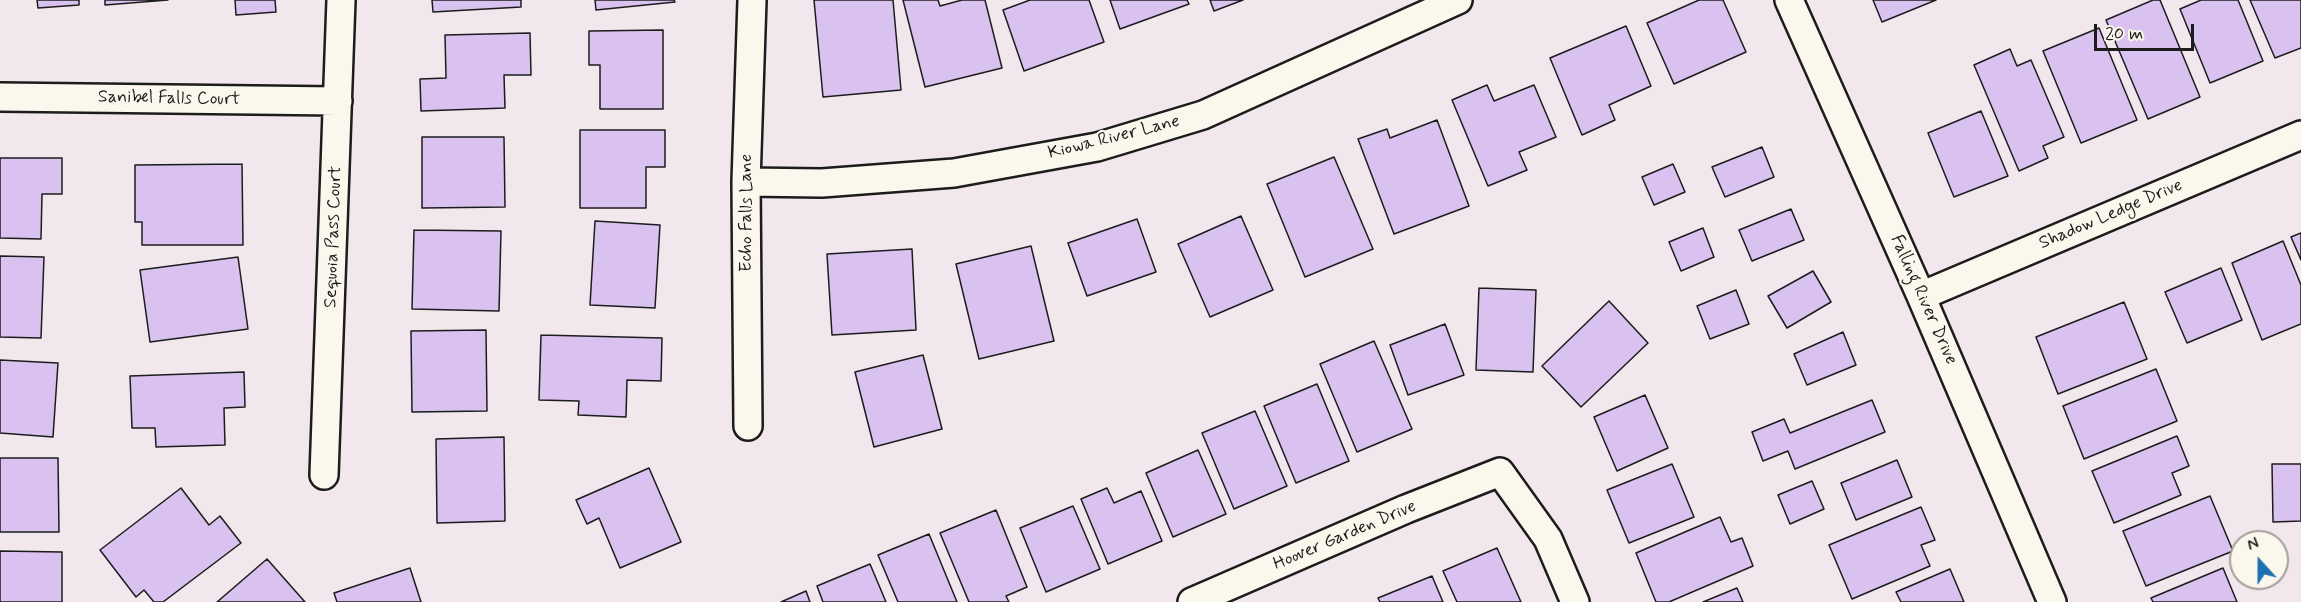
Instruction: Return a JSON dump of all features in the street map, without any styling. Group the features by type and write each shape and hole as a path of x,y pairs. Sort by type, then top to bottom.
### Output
{"street":[{"name":"Sequoia Pass Court","path":"324,475 341,0"},
{"name":"Echo Falls Lane","path":"748,426 746,182 752,0"},
{"name":"Kiowa River Lane","path":"746,182 822,183 954,173 1097,147 1203,115 1458,0"},
{"name":"Falling River Drive","path":"1789,0 1921,296 2052,602"},
{"name":"Sanibel Falls Court","path":"0,97 338,101"},
{"name":"Shadow Ledge Drive","path":"1921,296 2301,135"},
{"name":"Hoover Garden Drive","path":"1192,602 1406,509 1500,472 1548,539 1575,602"}],"building":[{"path":"37,0 79,0 79,5 38,8"},
{"path":"105,0 168,0 105,5"},
{"path":"235,0 275,0 276,12 236,15"},
{"path":"432,0 521,0 521,7 433,12"},
{"path":"595,0 674,0 675,2 596,10"},
{"path":"814,0 893,0 901,90 823,97"},
{"path":"903,0 938,0 940,6 962,0 985,0 1002,68 925,87"},
{"path":"1030,0 1089,0 1104,42 1024,71 1003,10"},
{"path":"1110,0 1187,0 1189,4 1120,29"},
{"path":"1210,0 1243,0 1214,11"},
{"path":"1699,0 1723,0 1746,52 1674,84 1647,23"},
{"path":"1873,0 1936,0 1882,22"},
{"path":"2153,0 2160,0 2200,97 2148,119 2106,20"},
{"path":"2201,0 2238,0 2263,61 2210,83 2180,9"},
{"path":"2250,0 2301,0 2301,48 2275,58"},
{"path":"1626,26 1651,86 1609,105 1615,120 1582,135 1550,58"},
{"path":"2099,28 2137,120 2081,143 2043,51"},
{"path":"663,30 663,109 600,109 600,65 589,65 589,31"},
{"path":"530,33 531,75 504,75 505,108 421,111 420,79 446,78 445,35"},
{"path":"2010,49 2017,66 2031,60 2064,137 2043,146 2048,158 2019,171 1974,65"},
{"path":"1487,85 1494,101 1534,85 1556,137 1519,152 1527,170 1488,186 1452,100"},
{"path":"1981,111 2008,176 1954,197 1928,133"},
{"path":"1437,120 1469,206 1394,234 1358,139 1387,129 1390,138"},
{"path":"580,130 665,130 665,167 646,167 646,208 580,208"},
{"path":"422,137 504,137 505,207 422,208"},
{"path":"1762,147 1774,177 1725,197 1712,167"},
{"path":"1334,157 1373,249 1305,277 1267,184"},
{"path":"0,158 62,158 62,194 42,194 41,239 0,238"},
{"path":"242,164 243,245 142,245 142,222 135,222 135,165"},
{"path":"1673,164 1685,192 1654,205 1642,177"},
{"path":"1791,209 1804,240 1752,261 1739,230"},
{"path":"1241,216 1273,290 1210,317 1178,244"},
{"path":"1137,219 1156,272 1087,296 1068,243"},
{"path":"595,221 660,225 655,308 590,305"},
{"path":"1703,228 1714,257 1681,271 1669,242"},
{"path":"414,230 501,231 499,311 412,309"},
{"path":"2301,233 2301,260 2291,237"},
{"path":"2283,241 2301,285 2301,324 2262,340 2232,263"},
{"path":"1031,246 1054,341 979,359 956,264"},
{"path":"912,249 916,330 832,335 827,254"},
{"path":"0,256 44,257 41,338 0,337"},
{"path":"238,257 248,329 150,342 140,270"},
{"path":"2221,268 2242,320 2187,343 2165,292"},
{"path":"1813,271 1831,302 1787,328 1768,296"},
{"path":"1479,288 1536,290 1533,372 1476,370"},
{"path":"1736,290 1749,324 1710,339 1697,306"},
{"path":"1609,301 1648,343 1581,407 1542,366"},
{"path":"2124,302 2147,359 2058,394 2036,337"},
{"path":"1445,324 1464,375 1408,395 1390,345"},
{"path":"486,330 487,411 412,412 411,331"},
{"path":"1843,332 1856,365 1807,385 1794,354"},
{"path":"541,335 662,338 661,381 627,380 626,417 578,415 579,401 539,400"},
{"path":"1374,341 1412,429 1357,452 1320,364"},
{"path":"923,355 942,429 874,447 855,372"},
{"path":"0,360 58,363 53,437 0,433"},
{"path":"2156,369 2177,421 2084,459 2063,406"},
{"path":"244,372 245,407 224,408 225,445 156,447 155,428 132,428 130,376"},
{"path":"1317,384 1349,461 1296,483 1264,406"},
{"path":"1645,395 1668,448 1617,471 1594,417"},
{"path":"1872,400 1885,432 1795,469 1788,451 1763,461 1752,432 1784,419 1790,433"},
{"path":"1255,411 1287,486 1234,509 1202,433"},
{"path":"2177,436 2189,466 2172,473 2181,495 2114,523 2092,471"},
{"path":"504,437 505,521 437,523 436,439"},
{"path":"1198,450 1226,514 1173,537 1146,473"},
{"path":"0,458 58,458 59,532 0,532"},
{"path":"1897,460 1912,497 1856,520 1841,483"},
{"path":"1672,464 1694,517 1629,543 1607,490"},
{"path":"2272,464 2301,464 2301,521 2273,522"},
{"path":"649,468 681,542 620,568 599,518 587,524 576,500"},
{"path":"1812,481 1824,509 1790,524 1778,495"},
{"path":"181,488 209,525 220,516 241,543 163,602 154,602 144,590 136,597 100,550"},
{"path":"1107,488 1114,503 1141,491 1162,541 1108,564 1081,499"},
{"path":"2210,496 2229,541 2229,553 2146,586 2123,531"},
{"path":"1073,506 1100,569 1046,592 1020,528"},
{"path":"1921,507 1935,540 1921,545 1930,566 1852,599 1829,545"},
{"path":"996,510 1027,587 1006,596 1009,602 969,602 940,533"},
{"path":"1720,517 1731,542 1742,538 1753,566 1669,602 1656,602 1636,553"},
{"path":"929,534 957,602 898,602 878,555"},
{"path":"1497,548 1521,602 1457,602 1443,571"},
{"path":"0,551 62,552 62,602 0,602"},
{"path":"267,559 305,602 217,602"},
{"path":"870,564 886,602 823,602 817,586"},
{"path":"410,568 421,602 337,602 334,593"},
{"path":"2223,568 2229,583 2229,590 2232,590 2237,602 2153,602 2151,598"},
{"path":"1950,569 1964,602 1901,602 1896,592"},
{"path":"1432,576 1443,602 1380,602 1378,598"},
{"path":"1737,588 1743,602 1703,602"},
{"path":"806,591 810,602 781,602"}]}
